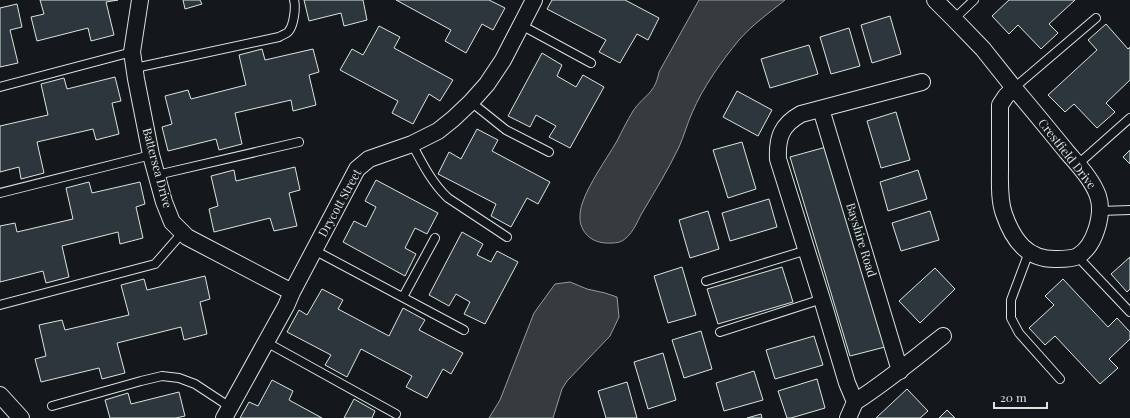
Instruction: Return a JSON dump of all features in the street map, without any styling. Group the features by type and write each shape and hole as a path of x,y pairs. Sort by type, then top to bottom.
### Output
{"street":[{"name":"Battersea Drive","path":"140,0 133,60 151,156 164,202 172,222 187,237 292,292"},
{"name":"Drycott Street","path":"227,412 286,306 357,169 369,159 412,144 438,131 471,102 487,84 503,60 534,0"},
{"name":"Crestfield Drive","path":"935,0 983,49 1077,164 1095,191 1099,202 1100,211 1097,228 1089,244 1078,256"},
{"path":"855,402 847,383 778,159 777,146 781,133 790,122 801,114 922,82"},
{"path":"1014,88 1000,105 1000,196 1003,212 1018,243 1029,252 1041,258 1051,260 1078,256"},
{"name":"Bayshire Road","path":"821,109 900,371"},
{"path":"848,418 855,402 900,371 943,336"},
{"path":"0,395 16,416"}],"lane":[{"path":"0,86 133,60 279,37 288,32 292,24 295,5 294,0"},
{"path":"954,19 974,0"},
{"path":"1014,88 1096,18"},
{"path":"521,25 591,63"},
{"path":"471,102 506,130 549,152"},
{"path":"1077,164 1130,118"},
{"path":"157,176 299,142"},
{"path":"412,144 439,190 448,198 507,236"},
{"path":"0,193 151,156"},
{"path":"1100,211 1130,210"},
{"path":"0,304 155,264 183,232"},
{"path":"403,297 435,238"},
{"path":"314,250 464,330"},
{"path":"706,281 807,250"},
{"path":"1029,252 1010,300 1010,318 1020,333 1060,379"},
{"path":"1078,256 1130,312"},
{"path":"720,332 822,299"},
{"path":"266,342 396,414"},
{"path":"52,406 162,376 179,378 195,384 227,412"}],"shaded area":[{"path":"699,0 785,0 744,35 732,48 713,75 696,103 675,156 631,232 624,239 618,242 602,243 593,240 583,230 580,222 581,209 585,196 633,111 649,94 655,85 659,72"},
{"path":"570,282 587,289 617,297 619,317 610,336 567,381 562,389 553,418 489,418 500,400 534,313 555,284"}],"building":[{"path":"40,0 118,0 106,2 114,35 91,41 88,28 37,41 31,17 44,14"},
{"path":"183,0 200,0 202,4 185,9"},
{"path":"304,0 363,0 367,20 344,26 341,13 309,21"},
{"path":"396,0 489,0 505,8 493,30 482,24 466,53 445,41 451,30"},
{"path":"552,0 625,0 659,18 648,40 637,34 620,63 599,52 606,40 547,9"},
{"path":"1009,0 1075,0 1049,24 1058,33 1041,49 1018,25 1009,34 992,16"},
{"path":"17,4 22,27 10,30 18,63 0,67 0,8"},
{"path":"890,16 901,54 872,63 861,25"},
{"path":"1106,24 1128,49 1130,47 1130,80 1106,103 1115,112 1097,128 1074,104 1065,112 1048,95 1097,50 1088,40"},
{"path":"379,26 400,37 394,48 453,80 440,101 429,94 413,124 392,113 398,101 340,70 352,49 363,55"},
{"path":"849,28 860,66 831,74 820,37"},
{"path":"809,45 818,74 770,88 761,59"},
{"path":"262,49 265,60 313,49 319,72 309,75 316,105 293,111 291,100 235,113 242,144 219,150 216,139 168,151 162,127 172,124 165,96 188,90 191,99 246,85 239,55"},
{"path":"542,53 562,65 557,76 576,87 583,75 604,87 570,148 549,137 556,126 536,115 530,127 508,116"},
{"path":"115,77 121,101 112,103 119,134 96,140 93,129 37,142 44,173 21,179 19,167 0,172 0,126 48,115 41,84 64,78 67,89"},
{"path":"737,91 772,110 758,136 723,117"},
{"path":"896,112 910,160 881,168 867,121"},
{"path":"477,129 498,140 492,151 550,182 538,204 527,198 511,227 491,216 496,204 438,174 449,152 461,159"},
{"path":"742,142 756,189 728,198 713,150"},
{"path":"826,147 885,347 850,356 790,157"},
{"path":"1130,150 1130,164 1123,157"},
{"path":"295,167 300,190 289,193 297,226 274,231 270,218 214,232 209,209 218,206 211,176 234,170 236,181"},
{"path":"918,170 927,199 888,211 880,182"},
{"path":"376,180 438,213 427,234 415,228 405,248 416,254 405,276 343,242 354,221 366,227 376,207 365,201"},
{"path":"89,182 92,193 140,182 145,204 136,207 143,238 120,244 118,232 62,246 69,277 46,283 43,271 0,282 0,226 15,223 17,232 73,219 66,188"},
{"path":"769,199 777,227 730,241 722,213"},
{"path":"708,211 719,249 690,258 679,220"},
{"path":"930,211 939,240 901,251 892,223"},
{"path":"462,232 483,244 477,255 491,262 497,251 518,262 485,324 464,314 470,302 456,294 449,306 429,295"},
{"path":"1130,257 1130,289 1127,292 1111,274"},
{"path":"682,267 696,315 668,323 654,276"},
{"path":"782,267 793,302 718,324 707,289"},
{"path":"935,268 955,289 920,323 899,301"},
{"path":"205,276 210,299 200,302 207,334 184,340 181,327 117,343 125,373 102,379 99,368 41,382 35,359 46,356 39,325 62,320 65,330 129,315 121,285 144,279 147,290"},
{"path":"1063,279 1108,327 1117,318 1130,332 1130,339 1109,359 1118,368 1100,384 1055,336 1045,345 1029,328 1054,305 1045,296"},
{"path":"322,289 343,300 338,309 389,336 403,308 425,320 419,330 463,353 451,374 443,369 427,398 406,387 412,376 361,349 347,377 325,365 331,355 287,332 299,310 307,315"},
{"path":"701,331 712,369 684,378 672,340"},
{"path":"814,336 823,365 775,379 766,350"},
{"path":"663,353 676,400 648,409 634,362"},
{"path":"754,371 763,400 724,411 716,383"},
{"path":"817,379 825,408 787,418 778,391"},
{"path":"272,380 293,391 289,400 322,418 240,418 249,402 258,406"},
{"path":"627,382 637,418 606,418 598,391"},
{"path":"907,389 928,411 920,418 876,418"},
{"path":"179,392 185,416 176,418 110,418 105,400 128,393 131,404"},
{"path":"354,399 375,411 372,418 344,418"},
{"path":"947,410 955,418 939,418"},
{"path":"761,414 762,418 747,418"}]}
